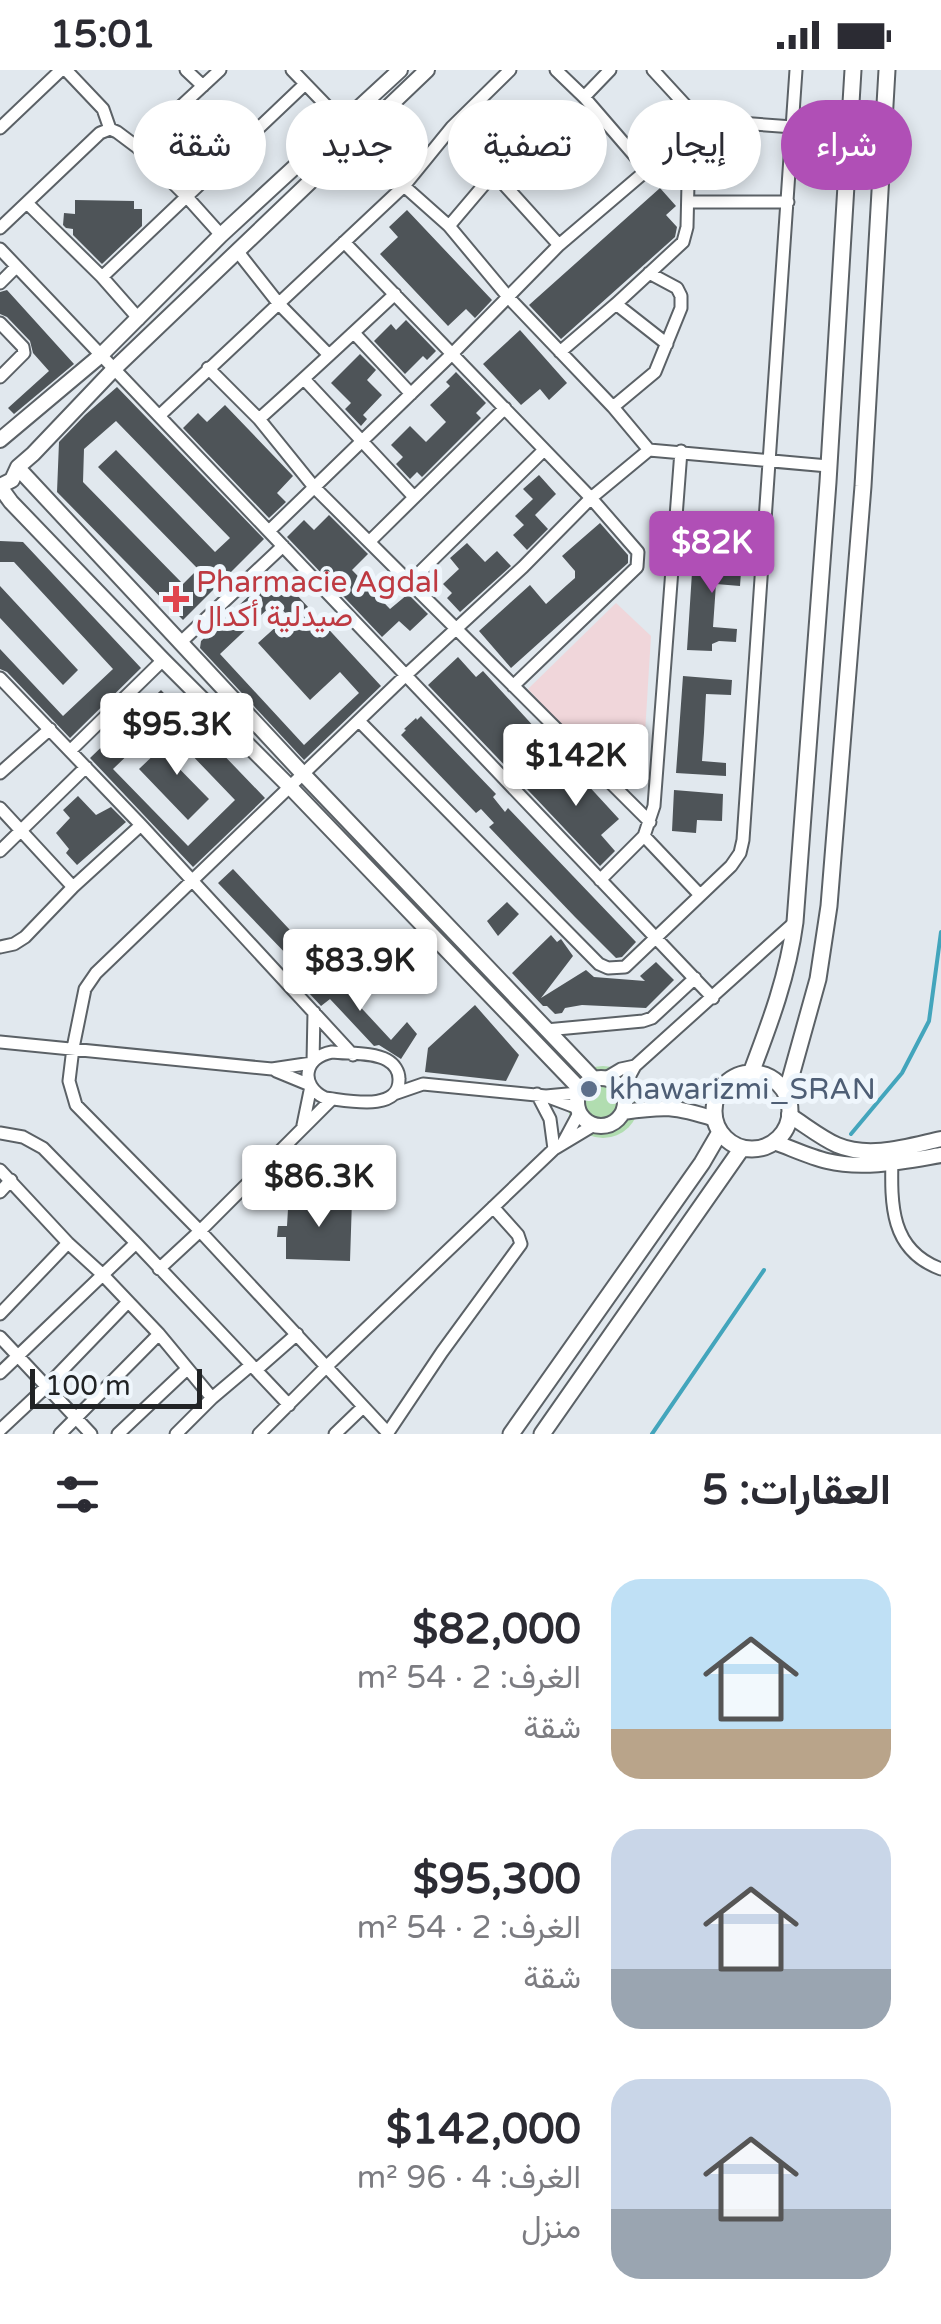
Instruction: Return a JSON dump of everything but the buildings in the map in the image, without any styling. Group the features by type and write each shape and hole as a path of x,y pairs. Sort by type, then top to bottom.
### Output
{"main road":[{"path":"850,100 852,70"},
{"path":"717,1125 730,1142 742,1148 774,1142 785,1130 789,1115 786,1094 818,979 829,906 863,486 887,70"},
{"path":"751,1072 786,976 796,922 845,190"},
{"path":"512,1434 702,1163 717,1125 715,1102 720,1090 733,1078 751,1072 772,1078 786,1094"},
{"path":"542,1434 742,1148"}],"street":[{"path":"0,128 64,70 103,108 110,129"},
{"path":"186,70 203,86"},
{"path":"188,100 220,70"},
{"path":"292,70 320,100"},
{"path":"368,100 400,70"},
{"path":"396,100 427,70"},
{"path":"479,100 510,70"},
{"path":"556,70 627,147"},
{"path":"584,96 610,70"},
{"path":"653,70 681,100"},
{"path":"794,100 796,70"},
{"path":"102,277 304,84"},
{"path":"0,228 100,133 110,129 133,144"},
{"path":"428,156 448,132"},
{"path":"286,176 100,356 0,442 14,450 18,467 546,1030 600,1078 622,1089 720,1090"},
{"path":"269,531 454,353 559,245 627,187"},
{"path":"180,190 221,236"},
{"path":"302,190 114,369 18,467 12,480 0,487 162,660 291,788 579,1101 585,1120 594,1125 612,1124 623,1112 626,1104 622,1089 635,1066 796,922"},
{"path":"159,416 400,190"},
{"path":"408,190 449,226 508,298 649,450"},
{"path":"449,226 480,190"},
{"path":"509,190 559,245"},
{"path":"560,352 682,242 687,227 688,190"},
{"path":"360,721 599,964 608,968 625,967 731,866 744,840 789,190"},
{"path":"689,202 788,202"},
{"path":"28,204 139,319"},
{"path":"344,242 454,353 638,552 637,567 513,686"},
{"path":"0,249 713,998"},
{"path":"238,252 328,354"},
{"path":"0,283 16,268"},
{"path":"613,407 656,372 681,308 676,288 649,273"},
{"path":"259,418 395,294"},
{"path":"616,304 667,344"},
{"path":"0,324 24,353 0,377"},
{"path":"354,333 412,394"},
{"path":"208,368 259,418 314,487 650,822"},
{"path":"304,379 414,497"},
{"path":"369,542 505,408"},
{"path":"410,582 544,450"},
{"path":"493,1207 518,1235 520,1244 388,1434 200,1231 76,1105 69,1081 84,989 591,498 649,450 828,466"},
{"path":"600,880 644,836 650,822 681,451"},
{"path":"181,642 284,546"},
{"path":"70,751 162,660"},
{"path":"0,678 354,1055"},
{"path":"0,699 11,689"},
{"path":"0,773 50,729"},
{"path":"513,787 564,737"},
{"path":"0,851 86,766"},
{"path":"0,808 73,886"},
{"path":"0,947 25,938 73,886 142,825"},
{"path":"644,836 700,895"},
{"path":"546,1030 652,1018 695,978"},
{"path":"302,1129 310,1085 314,1012"},
{"path":"0,1042 272,1070 310,1085 319,1096 332,1099 377,1102 424,1084"},
{"path":"272,1070 312,1062 327,1053 354,1055 386,1060 424,1084 579,1101"},
{"path":"559,1145 579,1101 600,1078 635,1066"},
{"path":"394,1094 399,1082 396,1069"},
{"path":"542,1095 559,1145"},
{"path":"158,1268 332,1099"},
{"path":"623,1112 663,1106 681,1108 717,1125"},
{"path":"789,1115 836,1145 853,1150 892,1156 941,1155"},
{"path":"259,1434 559,1145 594,1125"},
{"path":"0,1133 23,1137 43,1148 289,1406"},
{"path":"774,1142 826,1161 850,1164 892,1156 941,1139"},
{"path":"892,1156 894,1214 899,1232 916,1256 941,1269"},
{"path":"0,1170 159,1334 212,1398"},
{"path":"0,1192 11,1180"},
{"path":"0,1373 136,1243"},
{"path":"0,1314 68,1244"},
{"path":"0,1430 127,1302"},
{"path":"60,1434 159,1334"},
{"path":"176,1434 212,1398 297,1334"},
{"path":"0,1337 92,1434"},
{"path":"118,1434 187,1369"},
{"path":"336,1434 363,1406"}],"shaded area":[{"path":"616,603 651,636 644,749 613,779 528,689"}],"green space":[{"path":"603,1066 628,1077 639,1102 628,1127 603,1138 578,1127 567,1102 578,1077"}],"waterway":[{"path":"851,1134 902,1073 929,1021 941,932"},
{"path":"652,1434 764,1270"}],"place":[{"name":"Pharmacie Agdal صيدلية أكدال","path":"176,599"},
{"name":"khawarizmi_SRAN","path":"589,1089"}]}
